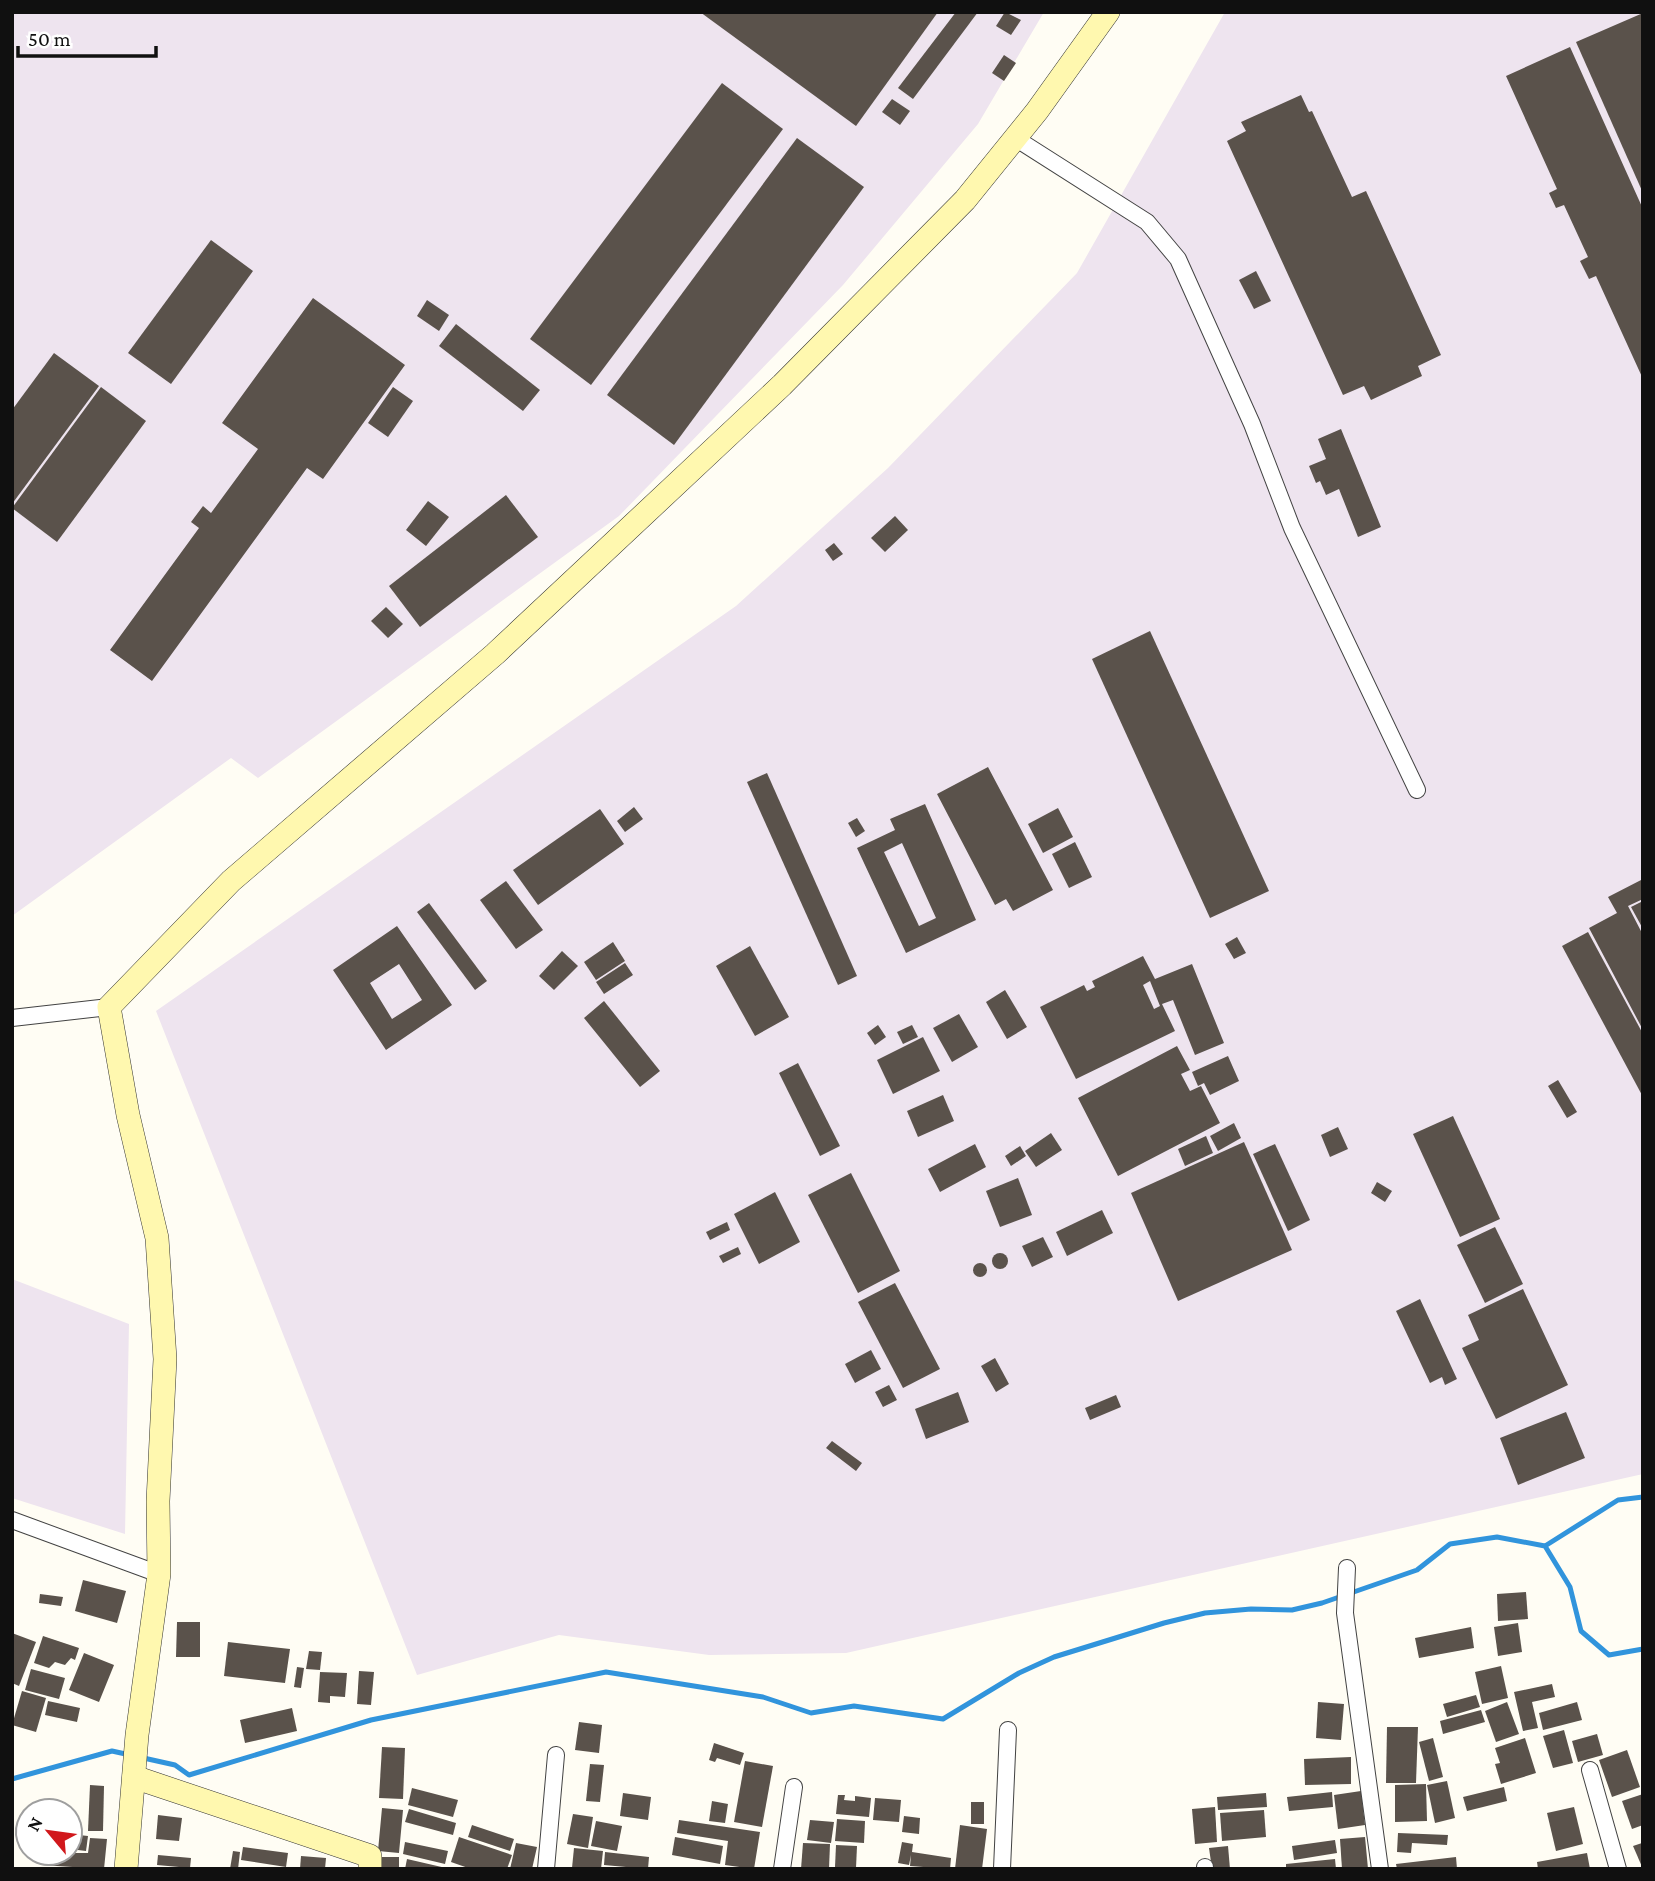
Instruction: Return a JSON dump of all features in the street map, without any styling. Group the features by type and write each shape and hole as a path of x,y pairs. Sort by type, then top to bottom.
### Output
{"street":[{"path":"12,1018 109,1007 231,881 495,654 782,385 965,200 1015,138 1108,12"},
{"path":"1015,138 1147,222 1178,259 1251,424 1292,528 1417,790"},
{"path":"109,1007 128,1115 157,1238 165,1359 159,1574 137,1735 127,1869"},
{"path":"12,1520 159,1574"},
{"path":"1347,1568 1345,1613 1380,1869"},
{"path":"1002,1869 1008,1730"},
{"path":"546,1869 556,1755"},
{"path":"1590,1770 1618,1869"},
{"path":"134,1777 370,1856 370,1869"},
{"path":"782,1869 794,1787"}],"shaded area":[{"path":"12,12 1044,12 978,124 843,285 619,516 258,778 231,758 12,916"},
{"path":"1225,12 1643,12 1643,1474 846,1653 709,1655 559,1635 417,1675 156,1011 736,606 888,468 1077,273"},
{"path":"12,1279 129,1324 125,1534 12,1498"}],"building":[{"path":"700,12 938,12 856,126"},
{"path":"956,12 978,12 913,99 898,88"},
{"path":"1005,12 1021,20 1011,35 996,26"},
{"path":"1643,13 1643,193 1576,42"},
{"path":"1570,47 1643,209 1643,379 1596,276 1589,279 1580,261 1588,257 1564,205 1556,208 1549,193 1557,189 1506,76"},
{"path":"1004,55 1016,63 1004,81 992,73"},
{"path":"722,83 783,129 591,385 530,339"},
{"path":"1301,95 1309,112 1312,111 1352,197 1366,191 1441,355 1418,366 1422,376 1371,400 1364,386 1343,395 1227,141 1246,131 1241,122"},
{"path":"892,99 910,111 900,125 882,112"},
{"path":"797,138 864,187 674,445 607,395"},
{"path":"211,240 253,271 171,384 128,353"},
{"path":"1256,271 1271,301 1254,309 1239,280"},
{"path":"313,298 405,365 323,479 307,468 152,681 110,650 199,528 191,522 203,506 211,513 258,449 222,423"},
{"path":"427,300 449,315 439,331 417,316"},
{"path":"456,324 540,390 523,411 439,346"},
{"path":"54,353 99,386 12,504 12,410"},
{"path":"101,387 146,421 57,542 12,508"},
{"path":"393,387 413,401 388,437 368,423"},
{"path":"1341,429 1381,527 1358,537 1339,489 1326,495 1320,481 1316,483 1309,466 1326,459 1318,439"},
{"path":"506,495 538,537 420,627 389,586"},
{"path":"428,501 449,517 426,546 406,530"},
{"path":"895,516 908,530 885,552 871,538"},
{"path":"834,543 843,554 833,561 825,550"},
{"path":"386,607 403,624 388,638 371,621"},
{"path":"1150,631 1269,891 1210,918 1092,659"},
{"path":"988,767 1053,890 1013,911 1006,899 995,905 937,794"},
{"path":"767,773 857,976 838,985 747,782"},
{"path":"925,804 976,920 906,953 857,848 895,830 890,819","holes":["902,843 936,918 919,926 884,852"]},
{"path":"634,807 643,819 625,832 617,821"},
{"path":"1058,808 1073,837 1043,853 1028,824"},
{"path":"600,809 624,844 538,905 513,870"},
{"path":"857,818 865,831 856,837 848,823"},
{"path":"1075,842 1092,877 1069,888 1052,854"},
{"path":"1643,879 1643,899 1628,906 1643,935 1643,1030 1589,928 1617,913 1608,897"},
{"path":"506,881 543,930 516,949 480,900"},
{"path":"1643,901 1643,929 1631,907"},
{"path":"429,903 487,981 475,990 417,912"},
{"path":"397,926 452,1005 386,1050 333,970","holes":["399,964 422,1000 392,1019 370,983"]},
{"path":"1588,932 1643,1034 1643,1097 1562,946"},
{"path":"1237,937 1246,953 1234,959 1225,944"},
{"path":"613,942 625,961 596,980 584,962"},
{"path":"750,946 789,1017 755,1036 716,966"},
{"path":"562,951 578,966 554,990 539,976"},
{"path":"1143,956 1155,979 1192,964 1224,1043 1195,1055 1173,1000 1162,1004 1175,1031 1076,1079 1040,1007 1084,985 1087,991 1095,987 1092,981","holes":["1150,981 1160,1006 1154,1009 1143,985"]},
{"path":"625,963 633,975 604,994 596,982"},
{"path":"1005,990 1027,1027 1007,1039 986,1002"},
{"path":"604,1001 660,1071 640,1087 584,1018"},
{"path":"959,1014 978,1047 952,1062 933,1028"},
{"path":"878,1025 886,1037 875,1045 867,1033"},
{"path":"912,1025 918,1037 903,1044 897,1032"},
{"path":"923,1037 940,1071 893,1094 877,1060"},
{"path":"1177,1046 1190,1070 1181,1074 1190,1091 1201,1086 1220,1123 1118,1176 1078,1098"},
{"path":"1228,1056 1239,1081 1210,1095 1204,1083 1198,1086 1192,1072"},
{"path":"798,1063 840,1146 820,1156 779,1073"},
{"path":"1558,1080 1577,1112 1567,1118 1548,1086"},
{"path":"943,1095 954,1121 918,1137 907,1111"},
{"path":"1453,1116 1500,1219 1460,1237 1413,1134"},
{"path":"1234,1123 1241,1138 1218,1151 1210,1136"},
{"path":"1338,1127 1348,1149 1330,1157 1321,1135"},
{"path":"1051,1133 1062,1150 1036,1167 1025,1151"},
{"path":"1206,1136 1213,1153 1185,1166 1178,1149"},
{"path":"1244,1142 1292,1250 1178,1301 1131,1193"},
{"path":"975,1144 986,1167 940,1192 928,1169"},
{"path":"1275,1144 1310,1220 1288,1231 1253,1154"},
{"path":"1020,1146 1026,1156 1011,1166 1005,1156"},
{"path":"851,1173 900,1271 858,1293 808,1195"},
{"path":"1018,1178 1032,1215 1000,1227 986,1191"},
{"path":"1377,1182 1392,1191 1385,1202 1371,1193"},
{"path":"775,1192 800,1242 759,1264 734,1214"},
{"path":"1102,1210 1113,1233 1067,1256 1056,1232"},
{"path":"727,1222 730,1230 710,1240 706,1232"},
{"path":"1495,1227 1523,1284 1485,1303 1457,1245"},
{"path":"1043,1237 1053,1257 1032,1267 1022,1246"},
{"path":"738,1247 741,1254 723,1263 719,1256"},
{"path":"1000,1253 1006,1255 1006,1267 1000,1269 994,1267 992,1261 994,1255"},
{"path":"980,1263 985,1265 985,1275 980,1277 975,1275 973,1270 975,1265"},
{"path":"895,1283 940,1369 903,1388 858,1302"},
{"path":"1523,1289 1568,1385 1496,1419 1462,1348 1479,1340 1468,1315"},
{"path":"1420,1299 1457,1379 1445,1385 1442,1377 1430,1383 1396,1311"},
{"path":"871,1350 881,1369 855,1383 845,1364"},
{"path":"995,1358 1009,1384 996,1392 981,1366"},
{"path":"889,1385 897,1400 883,1407 875,1392"},
{"path":"958,1392 969,1422 926,1439 915,1409"},
{"path":"1116,1395 1121,1407 1090,1420 1085,1408"},
{"path":"1566,1412 1585,1458 1518,1485 1500,1438"},
{"path":"832,1441 862,1463 856,1471 826,1448"},
{"path":"83,1580 126,1591 117,1623 75,1611"},
{"path":"1526,1592 1528,1619 1498,1621 1497,1594"},
{"path":"40,1594 63,1597 61,1606 39,1603"},
{"path":"177,1622 200,1622 200,1657 176,1657"},
{"path":"1518,1623 1522,1652 1498,1656 1494,1627"},
{"path":"1471,1627 1474,1648 1419,1658 1415,1638"},
{"path":"12,1633 36,1642 19,1686 12,1683"},
{"path":"43,1636 79,1648 75,1660 71,1658 65,1665 55,1662 49,1668 34,1663"},
{"path":"228,1642 290,1649 285,1683 224,1676"},
{"path":"309,1651 322,1652 320,1670 306,1669"},
{"path":"84,1653 114,1665 99,1702 69,1690"},
{"path":"1501,1666 1508,1698 1482,1704 1475,1672"},
{"path":"297,1667 304,1668 301,1688 294,1687"},
{"path":"31,1669 65,1678 59,1699 25,1690"},
{"path":"359,1671 374,1672 371,1705 357,1704"},
{"path":"320,1672 347,1673 345,1697 330,1696 330,1703 318,1702"},
{"path":"1552,1684 1555,1697 1532,1702 1538,1728 1523,1731 1514,1692"},
{"path":"22,1691 46,1698 36,1732 12,1725"},
{"path":"1476,1695 1480,1707 1447,1717 1443,1704"},
{"path":"48,1701 80,1708 77,1722 45,1715"},
{"path":"1318,1702 1344,1704 1341,1740 1316,1738"},
{"path":"1507,1702 1519,1734 1496,1742 1485,1711"},
{"path":"1577,1702 1582,1720 1543,1730 1539,1713"},
{"path":"292,1708 297,1731 245,1743 240,1720"},
{"path":"1481,1710 1485,1722 1443,1734 1440,1721"},
{"path":"579,1722 602,1725 599,1753 575,1750"},
{"path":"1387,1727 1418,1727 1416,1783 1386,1783"},
{"path":"1564,1730 1573,1763 1553,1768 1543,1736"},
{"path":"1597,1734 1603,1755 1578,1762 1572,1741"},
{"path":"1433,1738 1443,1777 1429,1781 1419,1742"},
{"path":"1525,1738 1536,1773 1501,1784 1495,1764 1500,1763 1495,1748"},
{"path":"714,1743 744,1753 740,1765 717,1758 715,1762 709,1760"},
{"path":"382,1747 405,1748 403,1799 379,1798"},
{"path":"1627,1750 1640,1787 1612,1797 1599,1760"},
{"path":"1351,1757 1351,1784 1305,1785 1304,1759"},
{"path":"745,1761 773,1766 762,1827 734,1822"},
{"path":"590,1764 604,1765 600,1802 586,1801"},
{"path":"1447,1781 1455,1818 1435,1823 1427,1785"},
{"path":"1426,1784 1427,1821 1395,1822 1395,1785"},
{"path":"90,1785 104,1786 103,1831 88,1831"},
{"path":"1504,1787 1507,1801 1467,1811 1463,1797"},
{"path":"412,1788 458,1800 453,1817 408,1805"},
{"path":"1361,1791 1365,1825 1338,1829 1334,1795"},
{"path":"1332,1792 1333,1807 1289,1811 1287,1797"},
{"path":"623,1793 651,1797 648,1820 620,1816"},
{"path":"1266,1793 1267,1807 1218,1810 1217,1797"},
{"path":"1643,1794 1643,1825 1632,1829 1622,1801"},
{"path":"838,1795 845,1795 844,1800 855,1801 855,1796 871,1798 869,1817 836,1814"},
{"path":"875,1798 901,1800 899,1822 873,1820"},
{"path":"712,1801 728,1804 725,1823 709,1821"},
{"path":"971,1802 984,1802 984,1824 971,1824"},
{"path":"1215,1807 1217,1842 1195,1844 1192,1809"},
{"path":"1574,1807 1583,1844 1556,1851 1547,1813"},
{"path":"382,1808 403,1810 399,1853 378,1851"},
{"path":"409,1809 456,1823 453,1835 405,1822"},
{"path":"1264,1810 1266,1837 1222,1841 1220,1813"},
{"path":"573,1814 593,1817 588,1848 567,1844"},
{"path":"158,1815 182,1818 179,1841 156,1839"},
{"path":"904,1816 920,1818 919,1834 902,1832"},
{"path":"837,1819 865,1821 864,1843 835,1841"},
{"path":"679,1820 760,1832 754,1869 725,1865 728,1841 677,1833"},
{"path":"810,1820 834,1822 831,1843 807,1840"},
{"path":"596,1821 622,1826 617,1851 591,1846"},
{"path":"472,1825 514,1839 510,1851 468,1837"},
{"path":"960,1825 987,1829 982,1869 955,1869"},
{"path":"1398,1833 1448,1835 1447,1845 1412,1843 1411,1853 1397,1852"},
{"path":"84,1836 88,1836 84,1851"},
{"path":"459,1837 512,1855 507,1869 471,1869 451,1862"},
{"path":"675,1837 723,1846 720,1864 672,1855"},
{"path":"1365,1837 1368,1869 1342,1869 1340,1839"},
{"path":"90,1838 107,1839 104,1869 72,1867 84,1867 84,1853 88,1853"},
{"path":"1335,1840 1337,1853 1294,1860 1292,1846"},
{"path":"405,1842 448,1851 445,1864 403,1854"},
{"path":"902,1842 913,1844 912,1852 951,1858 950,1869 910,1866 911,1855 909,1865 898,1863"},
{"path":"516,1843 537,1847 532,1869 510,1869"},
{"path":"803,1843 830,1844 829,1869 801,1869"},
{"path":"836,1845 857,1846 856,1868 835,1867"},
{"path":"1643,1845 1643,1869 1633,1846"},
{"path":"1228,1846 1230,1869 1212,1869 1209,1848"},
{"path":"243,1847 288,1853 286,1867 241,1860"},
{"path":"574,1848 603,1851 601,1869 572,1868"},
{"path":"233,1851 240,1852 238,1869 230,1869"},
{"path":"605,1852 649,1857 648,1869 604,1865"},
{"path":"1587,1853 1590,1869 1538,1869 1537,1862"},
{"path":"158,1855 191,1858 190,1868 157,1865"},
{"path":"301,1856 326,1858 325,1869 300,1869"},
{"path":"377,1857 399,1857 399,1869 376,1869"},
{"path":"1456,1857 1457,1869 1397,1869 1396,1864"},
{"path":"407,1859 446,1868 446,1869 405,1869"},
{"path":"1335,1859 1336,1869 1286,1869 1286,1864"}],"waterway":[{"path":"1545,1546 1618,1500 1643,1497"},
{"path":"139,1757 175,1765 189,1775 371,1720 606,1672 763,1697 811,1713 854,1706 943,1719 1019,1673 1054,1657 1205,1613 1251,1609 1292,1610 1322,1603 1417,1570 1450,1544 1497,1537 1545,1546 1570,1587 1581,1631 1609,1655 1643,1649"},
{"path":"12,1779 112,1751 130,1755"}]}
